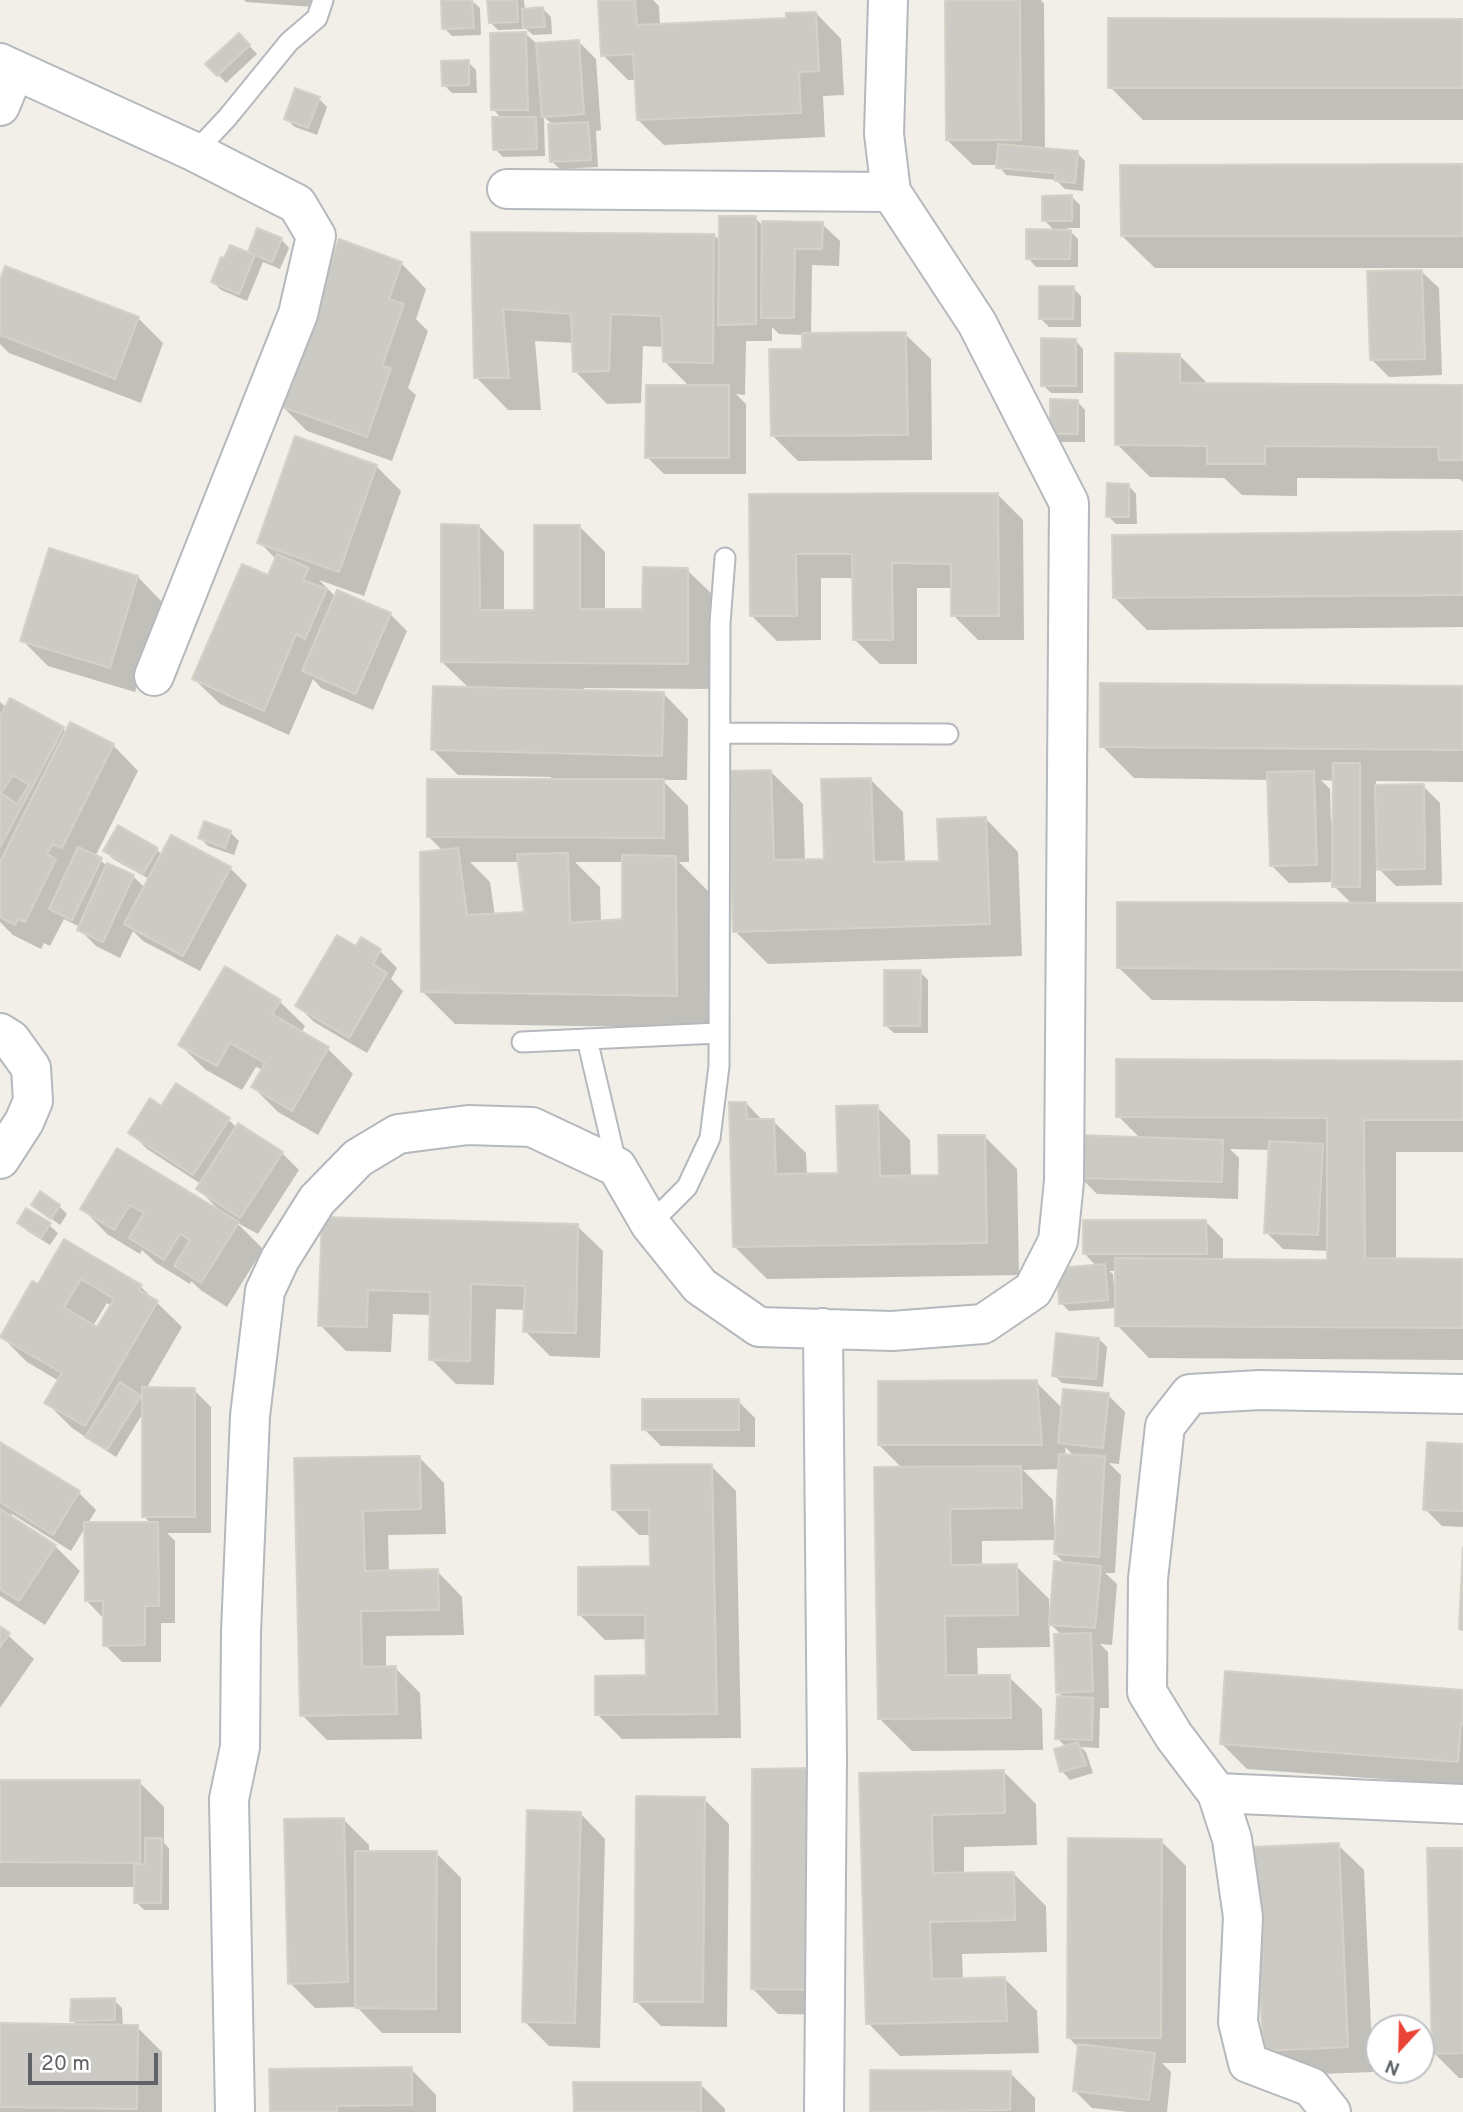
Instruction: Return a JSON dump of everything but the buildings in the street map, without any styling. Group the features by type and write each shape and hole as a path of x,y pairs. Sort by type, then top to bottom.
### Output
{"street":[{"path":"235,2112 229,1798 240,1747 240,1632 250,1416 265,1291 280,1259 317,1200 358,1158 398,1133 468,1125 532,1127 617,1167 650,1224 700,1286 759,1326 892,1331 983,1324 1033,1290 1058,1241 1064,1181 1069,503 977,323 891,192 884,134 888,0"},
{"path":"0,106 7,67 195,152 297,204 317,236 298,314 154,676"},
{"path":"507,189 891,192"},
{"path":"0,1033 11,1041 30,1068 33,1101 24,1122 0,1159"},
{"path":"823,1328 827,1758 824,2112"},
{"path":"1331,2112 1311,2087 1248,2063 1238,2022 1243,1917 1232,1839 1217,1793 1174,1736 1147,1692 1148,1578 1165,1426 1190,1394 1260,1390 1463,1394"},
{"path":"1217,1793 1463,1804"}],"lane":[{"path":"195,152 227,118 289,42 317,18 323,0"},
{"path":"650,1224 687,1187 709,1138 719,1066 720,623 724,558"},
{"path":"721,733 947,734"},
{"path":"522,1042 719,1033"},
{"path":"587,1038 617,1167"}]}
